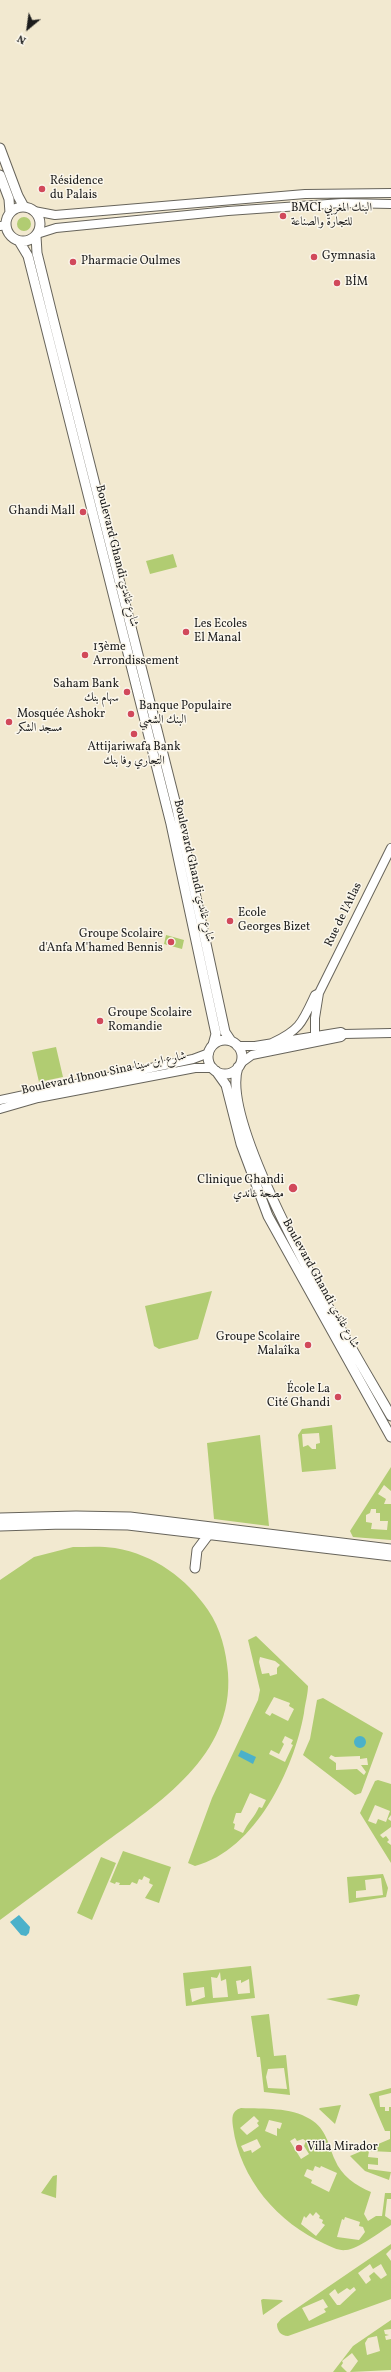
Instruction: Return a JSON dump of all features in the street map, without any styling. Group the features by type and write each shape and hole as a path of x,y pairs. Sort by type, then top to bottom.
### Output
{"main road":[{"path":"0,148 18,196 24,207"},
{"path":"0,175 9,199 10,213"},
{"path":"391,193 305,194 55,215 34,211 24,207 16,208 10,213 3,225 10,236 19,241 27,241 36,235 52,229 228,210 348,203 391,204"},
{"path":"34,211 40,222 36,235"},
{"name":"Boulevard Ghandi شارع غاندي","path":"36,235 37,253 181,827 225,1032 234,1044"},
{"name":"Boulevard Ghandi شارع غاندي","path":"19,241 28,256 171,824 216,1034 211,1049"},
{"name":"Rue de l'Atlas","path":"315,1038 315,1018 319,993 391,848"},
{"name":"Rue de l'Atlas","path":"272,1043 298,1028 315,995 319,993"},
{"path":"315,1038 252,1055 229,1073 215,1070 209,1061 211,1049 222,1041 247,1047 315,1038 341,1037 344,1034 391,1033"},
{"path":"234,1044 242,1054 240,1065"},
{"name":"Boulevard Ibnou Sina شارع ابن سينا","path":"0,1100 193,1059 211,1049"},
{"name":"Boulevard Ghandi شارع غاندي","path":"240,1065 236,1083 241,1109 252,1148 267,1187 311,1274 391,1416"},
{"name":"Boulevard Ibnou Sina شارع ابن سينا","path":"0,1109 38,1098 195,1068 215,1070"},
{"name":"Boulevard Ghandi شارع غاندي","path":"215,1070 226,1086 242,1144 268,1216 391,1437"},
{"path":"0,1518 108,1516 391,1556"},
{"path":"0,1526 109,1524 209,1530 391,1549"},
{"path":"195,1568 197,1550 209,1530"}],"green space":[{"path":"21,217 27,217 31,221 31,227 27,231 21,231 17,227 17,221"},
{"path":"173,554 177,567 150,574 146,561"},
{"path":"166,935 184,940 182,949 164,944"},
{"path":"56,1047 63,1077 39,1082 32,1052"},
{"path":"212,1291 198,1339 159,1349 154,1346 145,1306"},
{"path":"332,1425 336,1469 302,1472 298,1435 302,1429","holes":["319,1433 320,1443 316,1444 316,1449 312,1449 308,1445 303,1447 302,1434"]},
{"path":"260,1435 269,1526 214,1519 207,1443"},
{"path":"391,1467 391,1491 384,1485 378,1494 386,1499 384,1504 391,1504 391,1540 353,1537 350,1531","holes":["371,1509 376,1509 376,1513 380,1513 380,1521 388,1521 387,1530 371,1529 372,1523 366,1522 366,1515 370,1513"]},
{"path":"73,1547 115,1548 130,1551 156,1562 179,1578 190,1588 213,1617 222,1640 228,1673 227,1702 219,1729 206,1753 168,1794 0,1920 0,1580 34,1557"},
{"path":"256,1636 308,1686 299,1735 281,1782 269,1804 254,1825 236,1843 217,1857 195,1866 188,1863 212,1798 258,1700 260,1690 248,1640","holes":["260,1657 275,1661 280,1665 277,1668 277,1674 270,1676 269,1673 262,1674 259,1662","274,1697 290,1703 289,1706 294,1709 288,1721 272,1713 270,1716 265,1713","285,1736 293,1740 291,1744 293,1745 285,1762 269,1754 271,1750 279,1754 284,1744 282,1742","250,1793 266,1800 262,1808 259,1807 243,1833 234,1829 235,1824 233,1823 236,1813 241,1813"]},
{"path":"323,1698 383,1733 361,1793 355,1795 303,1755 310,1739 317,1700","holes":["331,1755 335,1757 360,1756 360,1759 367,1758 368,1765 361,1765 366,1772 364,1775 357,1769 336,1770 336,1763 329,1758"]},
{"path":"378,1780 391,1784 391,1815 388,1819 391,1821 391,1827 380,1835 383,1838 386,1836 389,1840 387,1842 391,1845 391,1863 360,1813 375,1781","holes":["375,1805 390,1811 386,1822 378,1819 376,1824 368,1821"]},
{"path":"123,1851 171,1867 159,1903 145,1898 153,1885 149,1883 150,1879 144,1876 142,1880 139,1879 137,1884 132,1882 130,1885 119,1885 120,1883 116,1882 115,1884 110,1882"},
{"path":"101,1857 116,1863 92,1920 77,1913"},
{"path":"383,1874 388,1888 386,1897 349,1903 347,1877","holes":["381,1878 383,1895 356,1898 356,1891 366,1890 365,1880"]},
{"path":"251,1966 255,1998 186,2006 183,1973","holes":["220,1972 221,1981 226,1979 228,1997 213,1998 211,1977 217,1978","249,1979 250,1993 238,1994 236,1981 241,1980 241,1983","204,1987 205,1997 192,2002 190,1989"]},
{"path":"357,1994 360,1995 357,2006 326,1999"},
{"path":"269,2014 274,2056 286,2055 290,2095 264,2092 260,2057 257,2057 251,2016","holes":["284,2068 287,2089 268,2088 266,2077 268,2069"]},
{"path":"391,2088 391,2093 379,2096 380,2107 385,2107 385,2111 389,2111 389,2107 391,2107 391,2152 369,2151 368,2157 378,2158 378,2165 368,2164 368,2169 391,2172 389,2180 365,2171 350,2156 390,2139 390,2131 385,2131 369,2094"},
{"path":"341,2105 335,2124 319,2109 320,2108"},
{"path":"238,2109 268,2109 294,2112 316,2123 324,2132 335,2160 341,2170 360,2187 371,2192 364,2214 368,2221 376,2216 382,2216 385,2193 391,2193 391,2199 387,2199 385,2216 391,2220 391,2225 357,2247 343,2250 325,2244 292,2224 264,2197 244,2164 237,2146 232,2121 235,2111","holes":["254,2116 259,2121 257,2123 259,2126 247,2135 240,2128","269,2120 282,2123 280,2129 277,2128 277,2136 265,2131","295,2138 297,2141 303,2139 306,2141 304,2146 309,2154 301,2159 290,2141","257,2139 261,2147 252,2153 251,2150 244,2152 241,2146","315,2166 320,2168 321,2166 337,2173 329,2192 311,2183 312,2180 304,2176 307,2169 313,2171","316,2212 320,2216 319,2218 323,2220 322,2223 325,2225 316,2236 301,2224 304,2216 306,2218 310,2213 313,2216","345,2217 360,2222 359,2226 363,2227 365,2232 359,2240 337,2237 342,2219 344,2220"]},
{"path":"57,2175 56,2198 41,2193 53,2176"},
{"path":"391,2244 391,2249 386,2254 391,2261 391,2299 288,2336 281,2334 278,2329 277,2324 281,2319","holes":["370,2264 373,2269 381,2264 387,2275 381,2279 374,2272 369,2276 371,2280 366,2284 358,2273","354,2287 356,2290 340,2305 337,2305 329,2294 335,2289 338,2294 347,2288 350,2290","323,2299 328,2307 324,2309 326,2312 309,2321 302,2308"]},
{"path":"261,2300 283,2301 263,2315"},
{"path":"391,2320 391,2329 384,2330 385,2334 389,2335 385,2336 386,2340 391,2339 391,2370 350,2372 358,2361 352,2353 342,2361 343,2363 341,2366 347,2372 333,2372 353,2346","holes":["377,2336 380,2351 367,2355 365,2343 368,2338"]}],"water":[{"path":"358,1736 362,1736 366,1742 362,1748 358,1748 354,1744 354,1740"},
{"path":"241,1750 256,1757 253,1764 238,1756"},
{"path":"19,1915 30,1927 29,1933 26,1936 21,1935 10,1922"}],"place":[{"name":"Résidence du Palais","path":"42,189"},
{"name":"BMCI البنك المغربي للتجارة والصناعة","path":"283,216"},
{"name":"Gymnasia","path":"314,257"},
{"name":"Pharmacie Oulmes","path":"73,262"},
{"name":"BİM","path":"337,283"},
{"name":"Ghandi Mall","path":"83,512"},
{"name":"Les Ecoles El Manal","path":"186,632"},
{"name":"13ème Arrondissement","path":"85,655"},
{"name":"Saham Bank سهام بنك","path":"127,692"},
{"name":"Banque Populaire البنك الشعبي","path":"131,714"},
{"name":"Mosquée Ashokr مسجد الشكر","path":"9,722"},
{"name":"Attijariwafa Bank التجاري وفا بنك","path":"134,734"},
{"name":"Ecole Georges Bizet","path":"230,921"},
{"name":"Groupe Scolaire d'Anfa M'hamed Bennis","path":"171,942"},
{"name":"Groupe Scolaire Romandie","path":"100,1021"},
{"name":"Clinique Ghandi مصحة غاندي","path":"293,1188"},
{"name":"Groupe Scolaire Malaîka","path":"308,1345"},
{"name":"École La Cité Ghandi","path":"338,1397"},
{"name":"Villa Mirador","path":"299,2148"}]}
